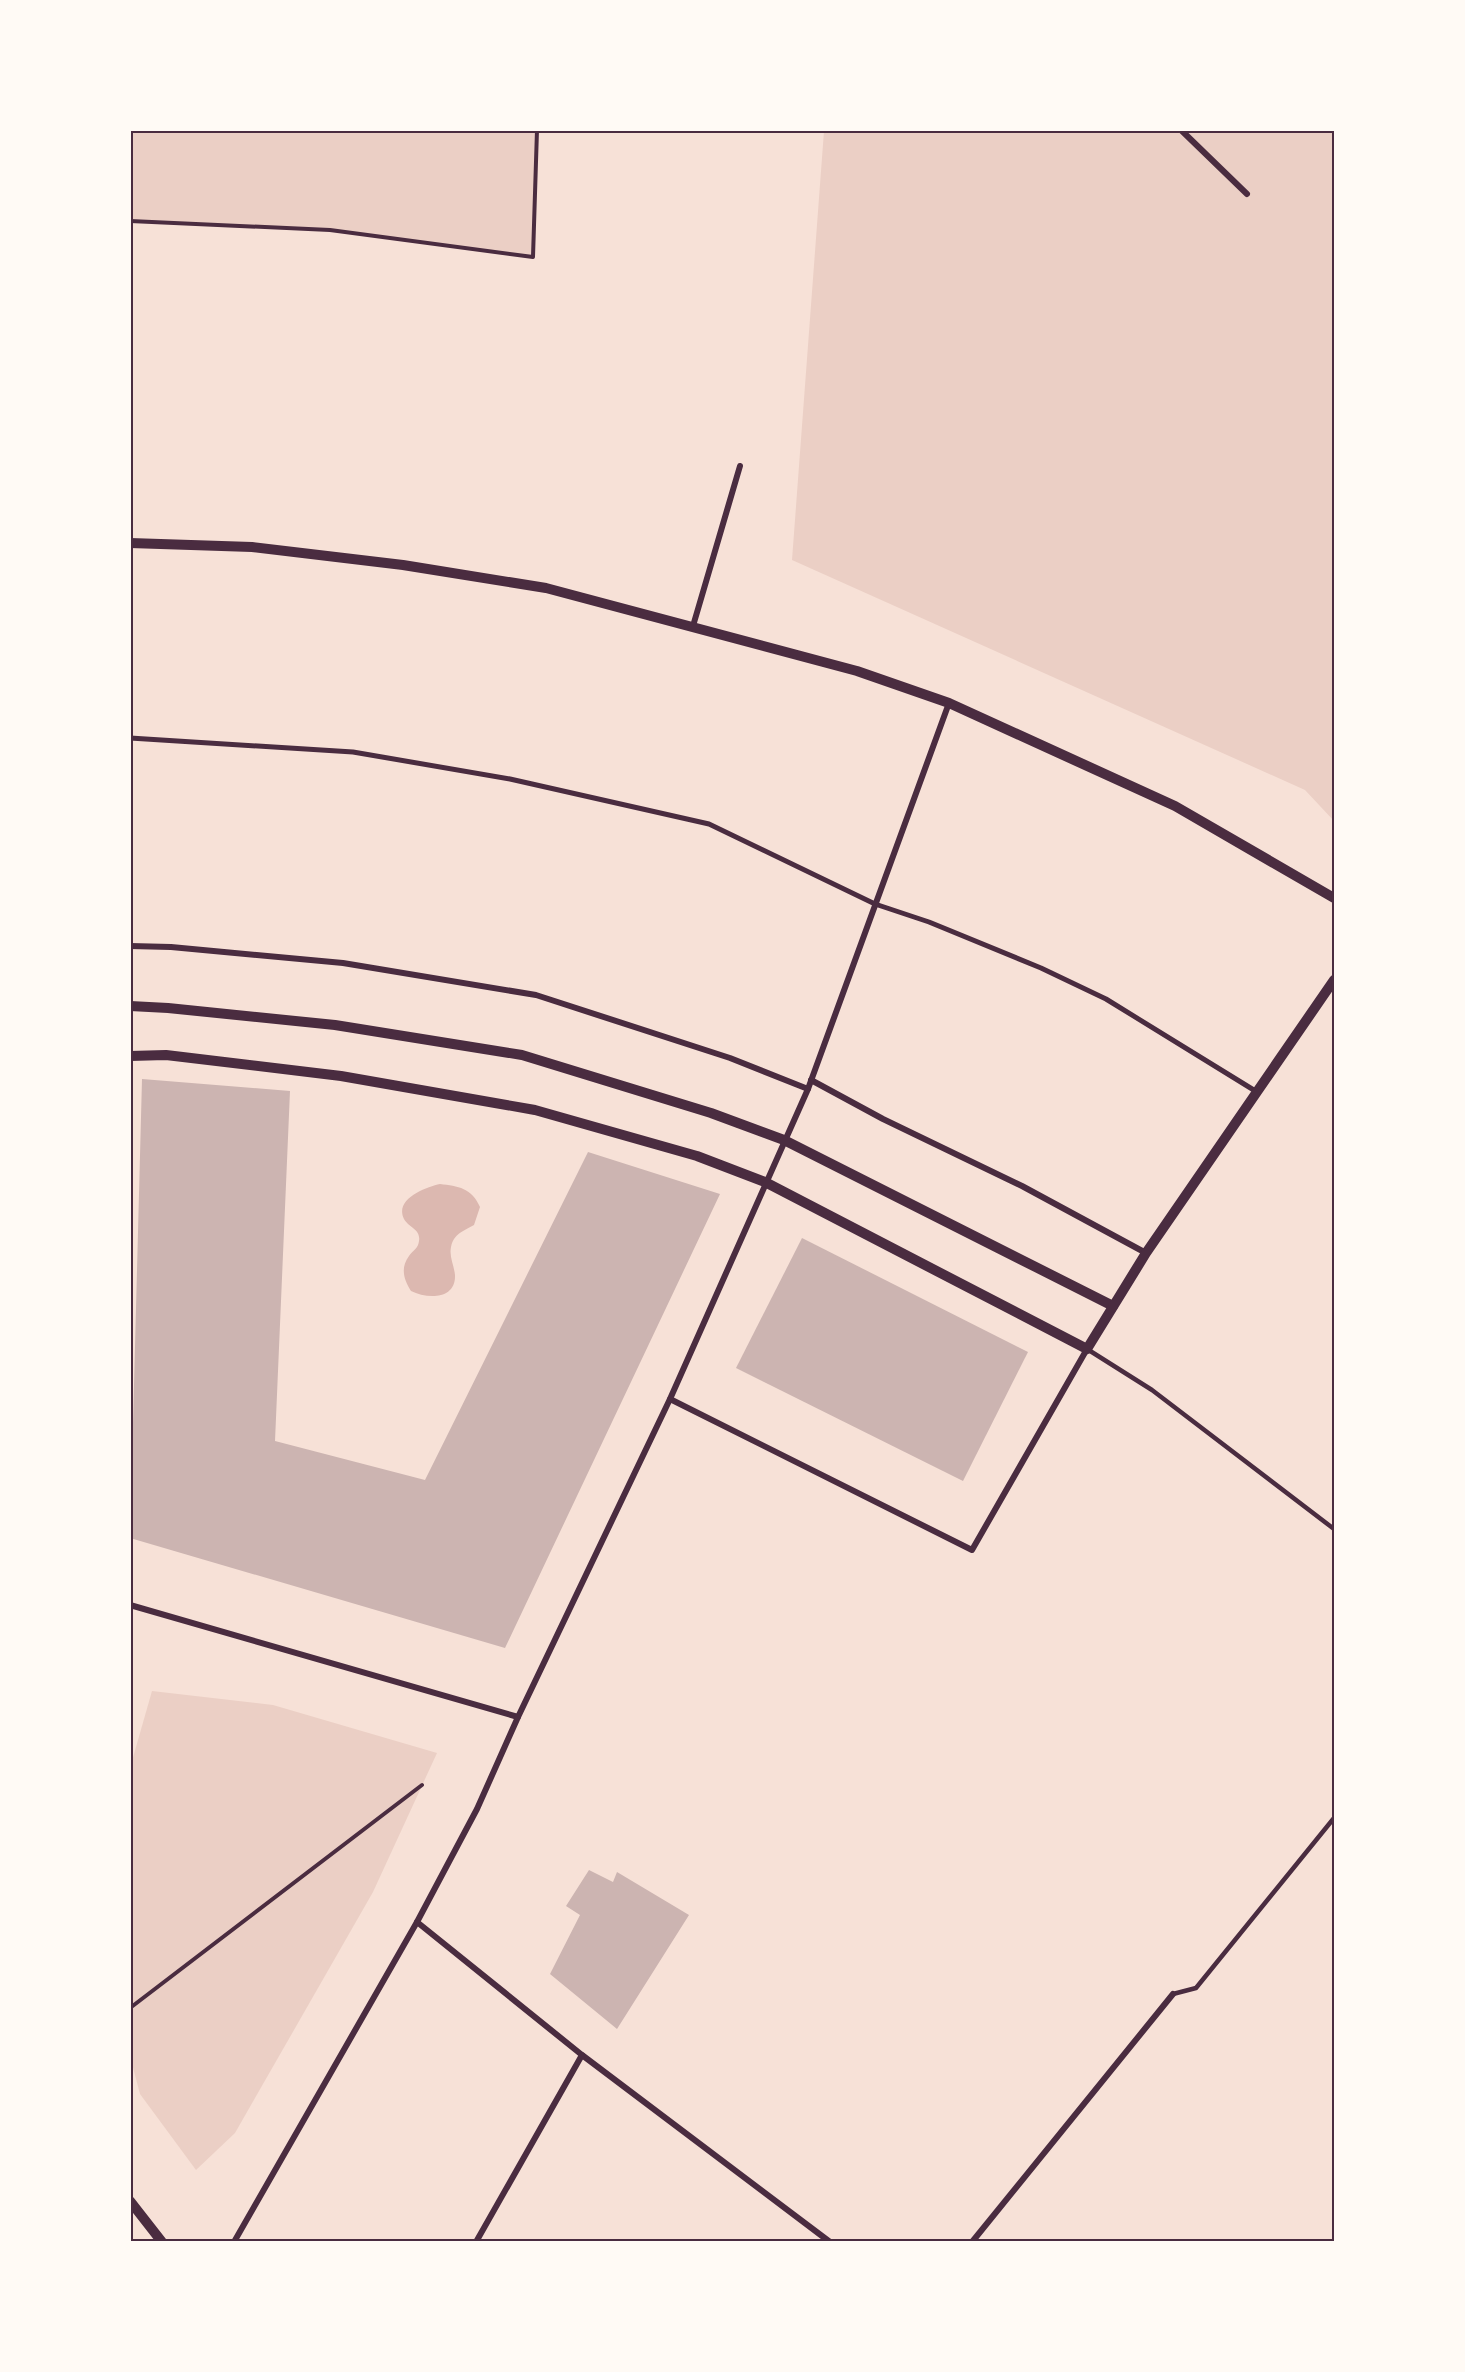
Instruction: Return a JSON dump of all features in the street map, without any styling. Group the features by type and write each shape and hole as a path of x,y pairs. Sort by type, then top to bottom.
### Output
{"street":[{"path":"1181,130 1247,194"},
{"path":"693,626 740,466"},
{"path":"130,543 252,547 403,565 546,588 857,670 949,703 1175,806 1335,898"},
{"path":"234,2241 417,1922 477,1809 670,1399 811,1080 949,703"},
{"path":"130,738 353,752 510,778 708,824 875,904 929,922 1041,968 1106,999 1257,1092"},
{"path":"130,946 171,947 342,963 536,995 730,1058 807,1089"},
{"path":"670,1399 972,1550 1087,1349 1146,1253 1335,980"},
{"path":"130,1006 335,1025 522,1055 711,1113 784,1140 1113,1306"},
{"path":"130,1056 166,1055 341,1076 535,1110 697,1156 765,1182 1087,1349"},
{"path":"811,1080 883,1119 1022,1186 1146,1253"},
{"path":"130,1605 518,1718"},
{"path":"417,1922 582,2055 830,2241"},
{"path":"972,2241 1173,1994"},
{"path":"476,2241 582,2055"},
{"path":"130,2201 162,2241"}],"lane":[{"path":"1087,1349 1152,1390 1335,1530"},
{"path":"1173,1994 1196,1988 1335,1818"}],"path":[{"path":"130,221 330,230 533,257 537,130"},
{"path":"130,2008 422,1785"}],"shaded area":[{"path":"131,131 537,131 533,257 330,230 131,221"},
{"path":"824,131 1334,131 1334,821 1305,790 792,560"},
{"path":"440,1184 464,1189 473,1196 480,1207 474,1225 460,1233 452,1242 451,1254 455,1275 451,1289 446,1293 432,1296 411,1291 406,1283 404,1269 406,1260 418,1246 419,1237 404,1219 402,1212 403,1206 413,1195"},
{"path":"152,1691 273,1705 437,1753 373,1892 235,2133 196,2170 140,2094 130,2056 130,1768"}],"building":[{"path":"142,1079 290,1091 275,1441 425,1480 588,1152 720,1194 505,1648 130,1538"},
{"path":"802,1238 1028,1352 963,1481 736,1368"},
{"path":"589,1870 613,1882 617,1872 689,1915 617,2029 550,1974 580,1915 566,1906"}]}
